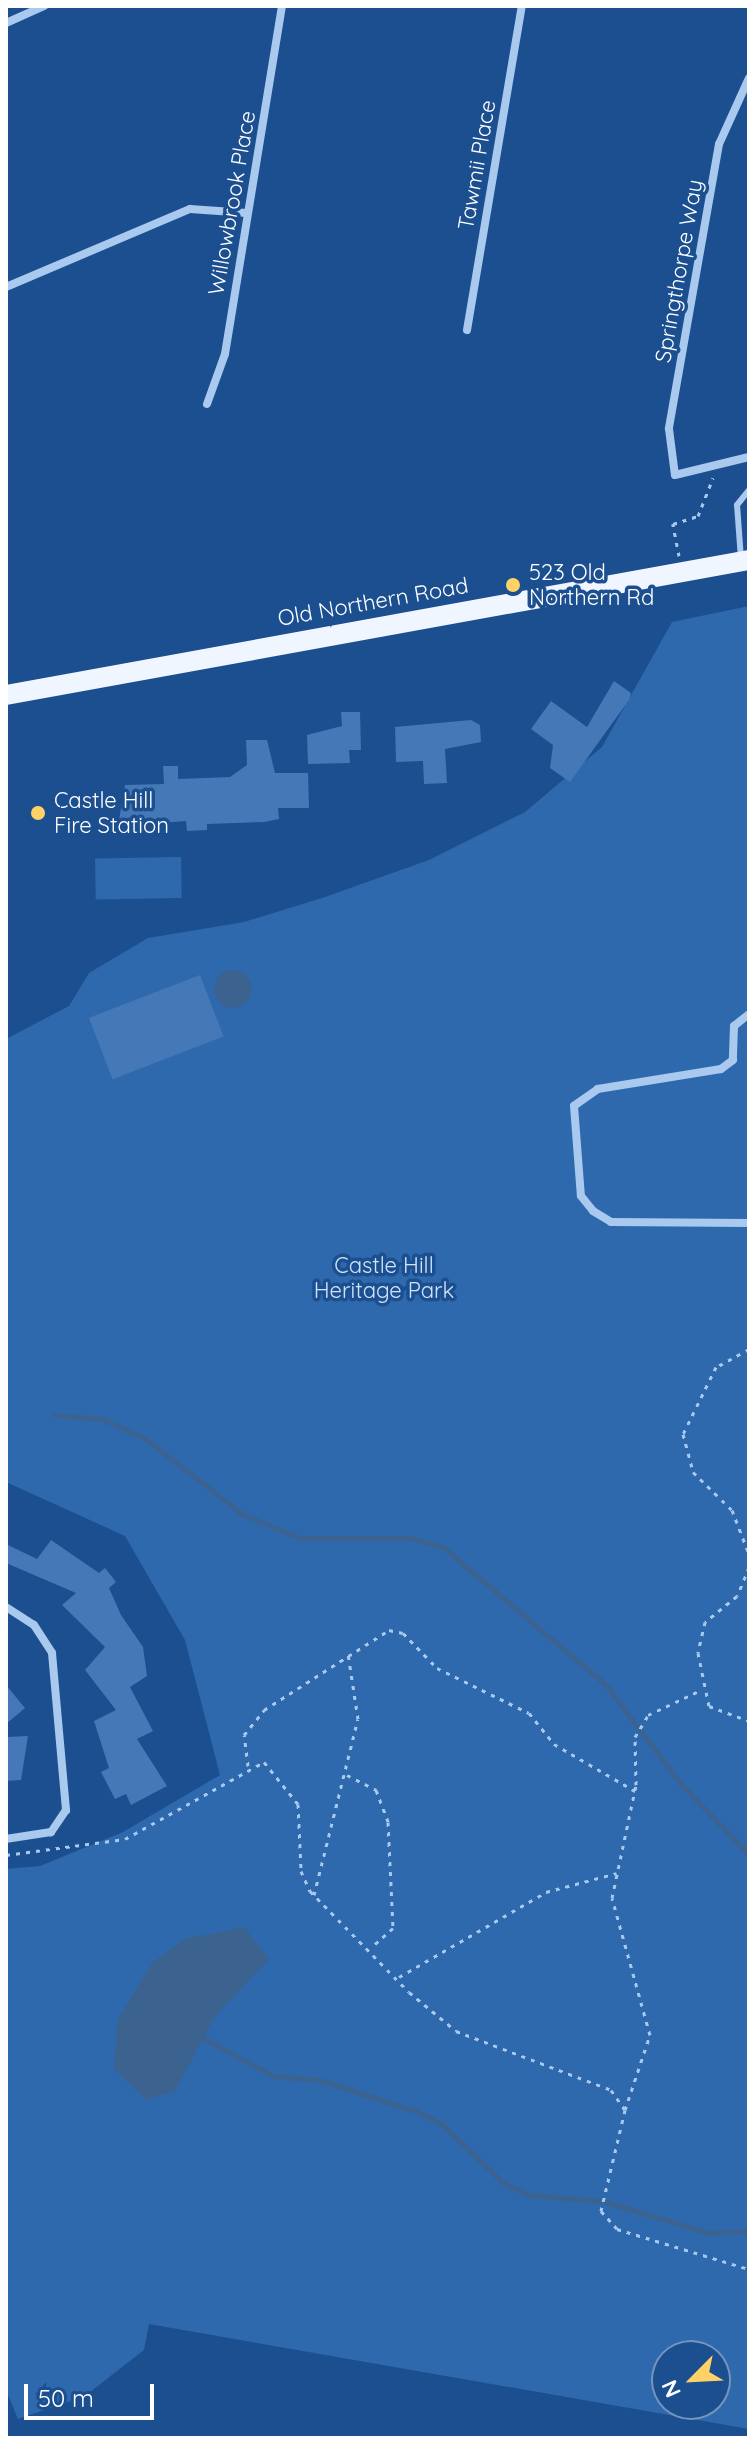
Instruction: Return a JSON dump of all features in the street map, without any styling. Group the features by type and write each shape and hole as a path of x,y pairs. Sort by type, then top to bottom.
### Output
{"main road":[{"name":"Old Northern Road","path":"6,695 745,561"}],"street":[{"path":"6,23 44,6"},
{"name":"Willowbrook Place","path":"207,404 225,354 282,6"},
{"name":"Tawmii Place","path":"467,330 522,6"},
{"name":"Springthorpe Way","path":"711,467 675,475 669,429 719,144 746,102 749,78"},
{"path":"6,287 178,212 247,213"},
{"path":"711,467 749,457"},
{"path":"749,1014 734,1026 733,1060 721,1069 598,1089 574,1106 581,1196 593,1211 611,1222 749,1223"},
{"path":"6,1607 34,1625 52,1653 66,1810 51,1832 6,1839"}],"lane":[{"path":"745,561 737,505 749,490"}],"path":[{"path":"682,573 673,524 698,516 711,467"},
{"path":"749,1349 716,1367 683,1434 693,1472 732,1510 749,1554"},
{"path":"749,1567 737,1596 703,1627 701,1690 709,1706 749,1721"},
{"path":"249,1768 242,1747 253,1721 376,1634 403,1633 429,1663 529,1713 554,1744 635,1791"},
{"path":"314,1895 347,1775 358,1719 348,1653"},
{"path":"701,1690 643,1720 635,1737 635,1791 617,1873 614,1909 650,2023 601,2211 617,2229 749,2269"},
{"path":"6,1855 125,1839 264,1762 294,1794 301,1871 314,1895 372,1947 398,1978 456,2031 526,2061 604,2081 625,2110"},
{"path":"347,1775 376,1790 388,1822 393,1928 372,1947"},
{"path":"398,1978 508,1910 567,1882 617,1873"}],"green space":[{"name":"Castle Hill Heritage Park","path":"749,606 749,2429 698,2420 731,2420 731,2340 651,2340 651,2412 149,2324 144,2350 85,2396 18,2419 6,2390 6,1869 40,1866 123,1832 220,1775 185,1640 125,1536 6,1482 6,1039 69,1006 89,973 148,938 244,922 429,860 525,812 602,747 672,622"},
{"path":"181,857 182,898 96,899 95,859"}],"shaded area":[{"path":"233,970 247,975 252,989 247,1003 233,1008 219,1003 214,989 219,975"},
{"path":"244,1927 269,1959 214,2018 175,2091 146,2100 114,2069 117,2021 152,1963 184,1939"}],"building":[{"path":"614,681 631,693 629,700 570,782 550,768 553,745 531,729 551,701 587,727"},
{"path":"341,712 360,712 361,750 349,750 350,763 308,764 307,735 342,726"},
{"path":"471,720 480,725 481,742 445,749 447,783 424,784 423,761 396,762 395,727"},
{"path":"246,740 267,740 275,773 308,773 309,808 278,808 279,819 207,824 207,830 187,831 186,821 118,826 125,785 164,784 163,766 178,766 178,779 230,777 247,765"},
{"path":"200,975 224,1037 113,1079 89,1018"},
{"path":"51,1540 99,1573 105,1568 116,1582 109,1588 121,1615 143,1647 147,1676 130,1687 153,1731 137,1739 167,1786 131,1805 126,1794 115,1799 101,1772 109,1768 94,1721 116,1710 85,1670 105,1647 62,1605 76,1593 6,1563 6,1544 37,1559"},
{"path":"6,1685 25,1708 6,1724"},
{"path":"28,1736 21,1780 6,1781 6,1737"}],"waterway":[{"path":"55,1415 102,1419 146,1439 242,1514 300,1538 411,1538 444,1548 606,1685 681,1784 749,1855"},
{"path":"203,2038 273,2076 319,2080 418,2112 443,2125 503,2183 529,2195 603,2201 708,2233 749,2231"}],"place":[{"name":"523 Old Northern Rd","path":"513,585"},
{"name":"Castle Hill Fire Station","path":"38,813"}]}
